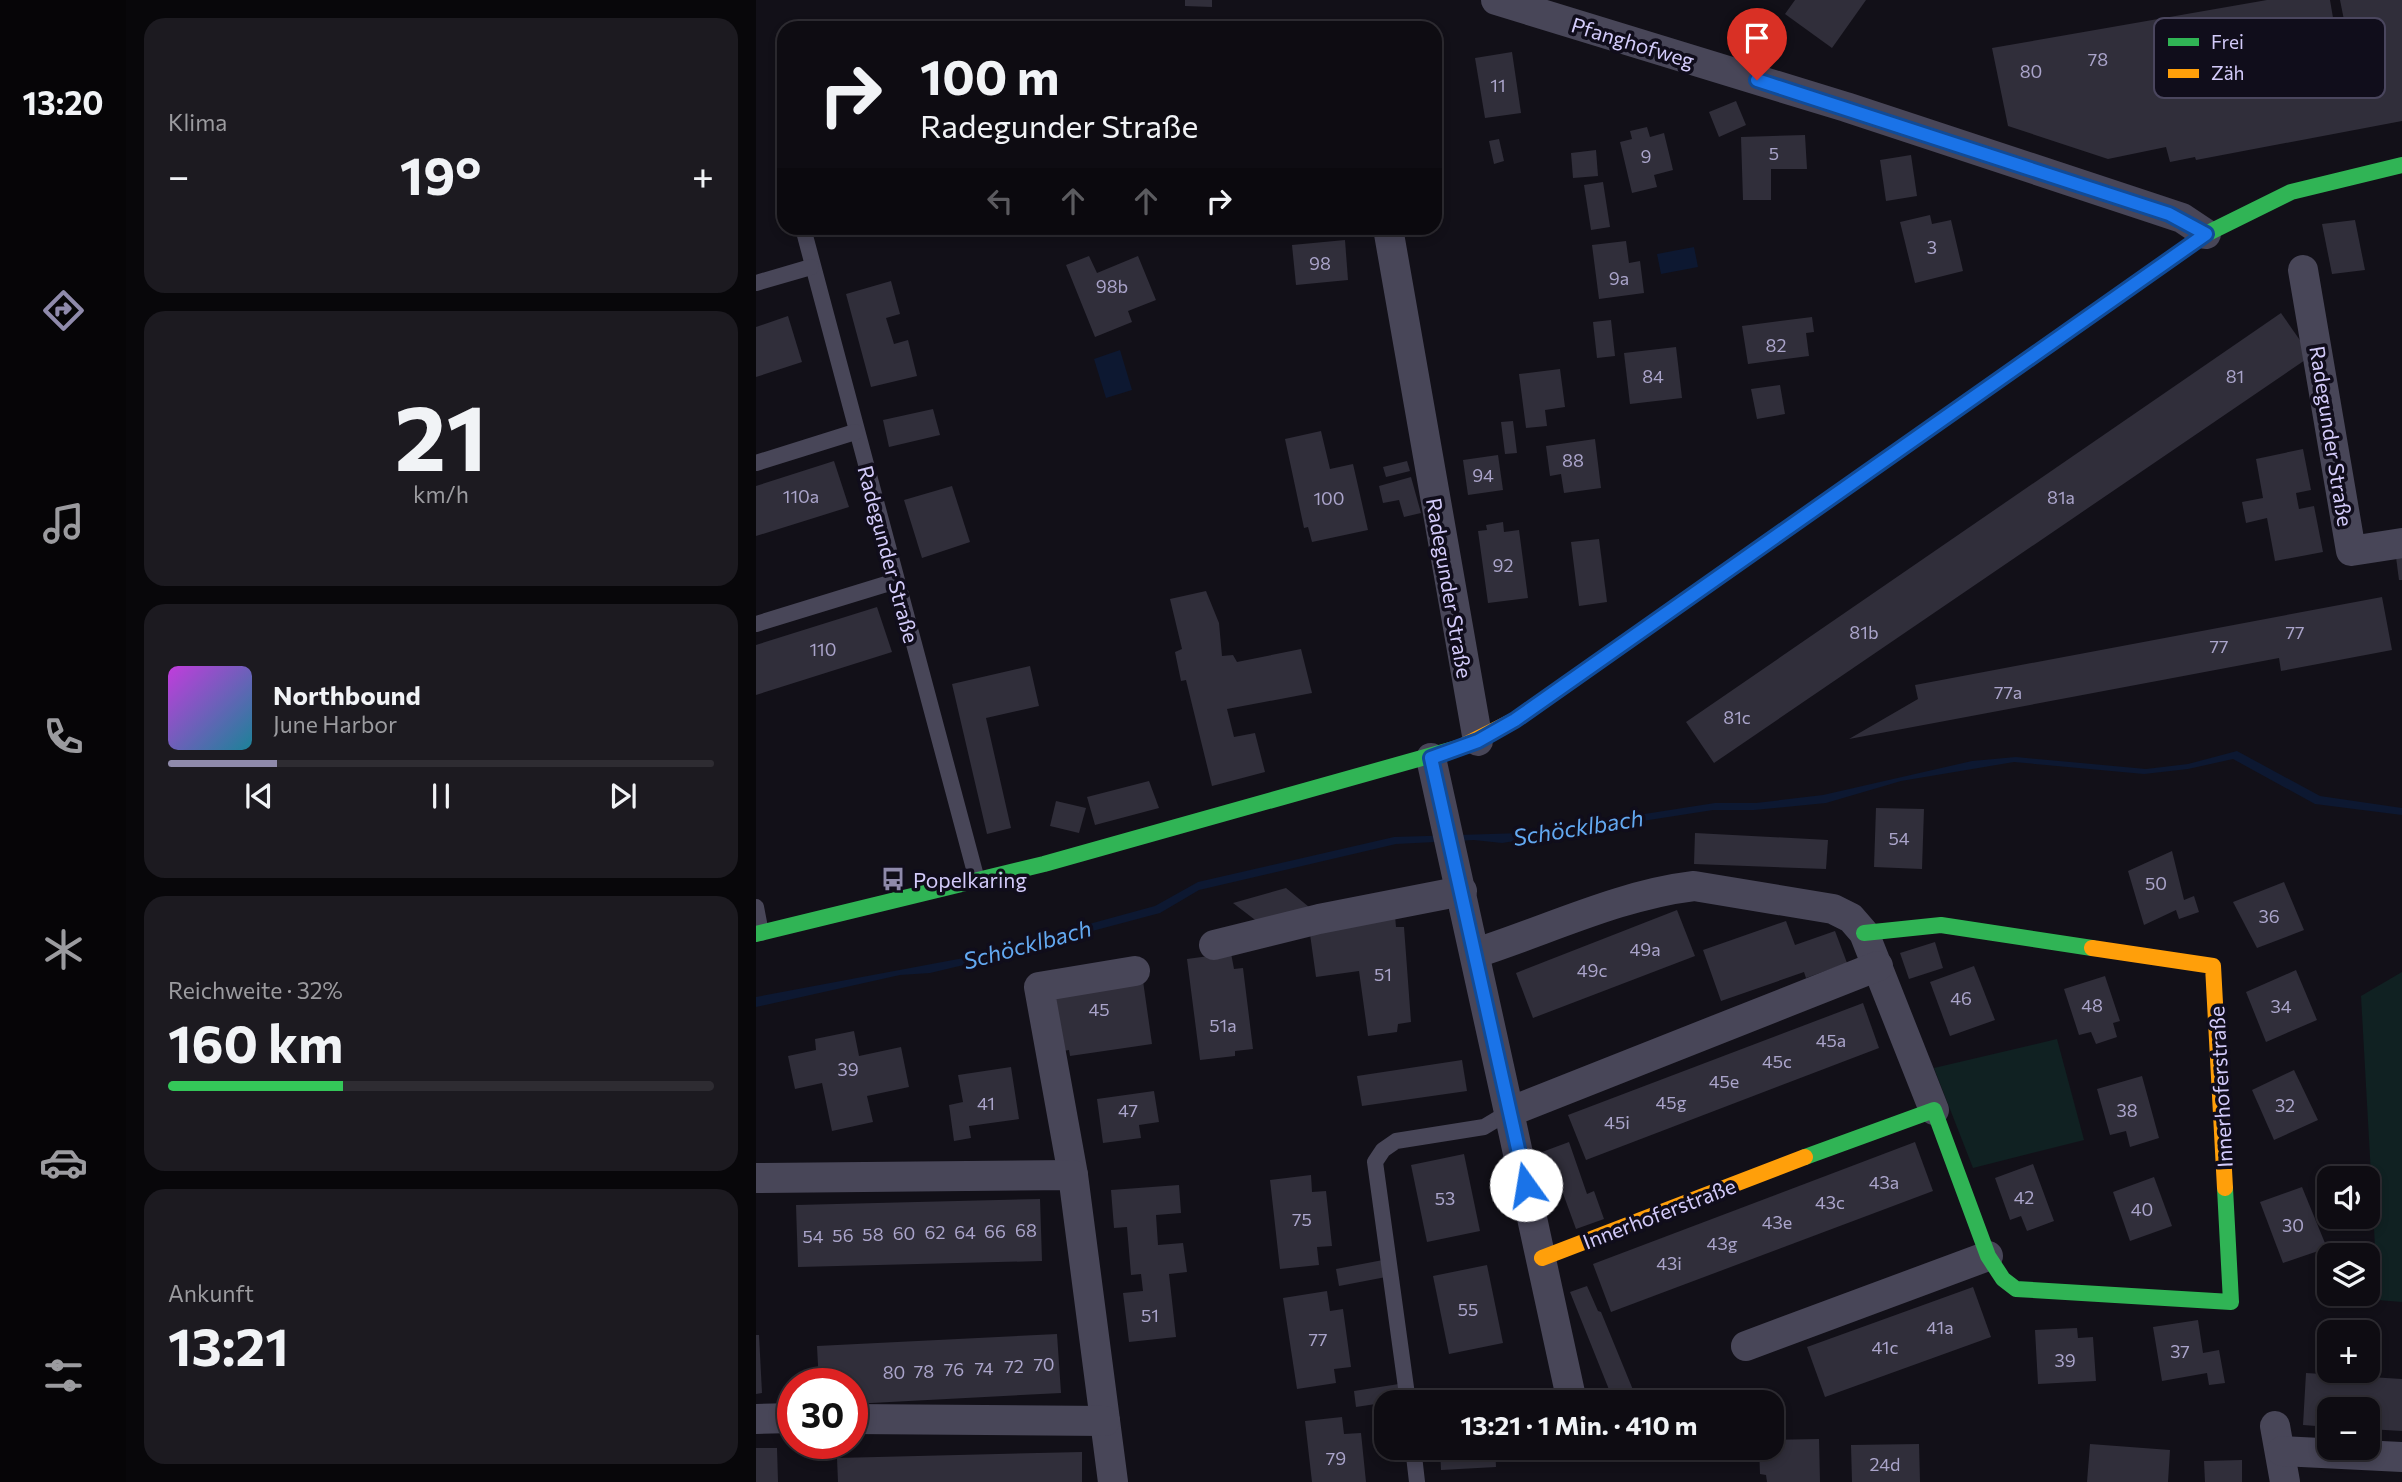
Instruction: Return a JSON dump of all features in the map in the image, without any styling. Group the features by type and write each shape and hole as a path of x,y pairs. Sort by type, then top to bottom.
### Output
{"main road":[{"path":"759,933 977,880 1431,758 1478,741 1515,720 2206,234 2291,192 2402,164"},
{"name":"Innerhoferstraße","path":"1542,1258 1732,1184 1934,1110 1988,1256 2003,1279 2016,1289 2108,1297 2231,1302 2213,966 1941,925 1891,928 1864,933"}],"street":[{"name":"Pfanghofweg","path":"1496,0 1846,107 2182,218 2206,234"},
{"name":"Radegunder Straße","path":"1389,235 1478,741"},
{"name":"Radegunder Straße","path":"2303,270 2351,551 2402,543"},
{"path":"1431,758 1476,953 1570,1390"},
{"path":"1213,945 1319,919 1459,877"},
{"name":"Innerhoferstraße","path":"1476,953 1628,899 1694,886 1833,909 1851,918 1864,933 1934,1110"},
{"path":"1509,1112 1878,966"},
{"path":"1113,1482 1073,1175 1039,987 1135,971"},
{"path":"756,1178 1073,1175"},
{"path":"1746,1346 1988,1256"},
{"path":"756,1419 777,1419"},
{"path":"868,1419 1105,1421"},
{"path":"2286,1482 2279,1439 2402,1457"}],"lane":[{"name":"Radegunder Straße","path":"804,235 977,880"},
{"path":"756,284 811,267"},
{"path":"756,464 855,432"},
{"path":"756,624 896,581"},
{"path":"756,907 759,933"},
{"path":"1406,1390 1375,1162 1383,1150 1396,1142 1484,1126 1509,1112"},
{"path":"1414,1460 1417,1482"}],"shaded area":[{"path":"2402,972 2402,1302 2380,1300 2380,1243 2375,1243 2374,1229 2380,1229 2380,1166 2371,1166 2361,996"},
{"path":"2057,1039 2084,1140 1973,1168 1934,1068"}],"water":[{"path":"1694,247 1698,267 1661,274 1657,254"},
{"path":"1120,350 1132,390 1106,398 1094,359"},
{"name":"Schöcklbach","path":"2237,751 2320,796 2402,808 2402,815 2315,804 2233,759 2188,769 2144,774 2014,762 1901,781 1826,803 1754,810 1713,810 1502,843 1474,840 1396,844 1199,890 1160,913 968,964 930,973 900,975 756,1007 756,997 969,957 1155,906 1198,882 1394,837 1522,833 1715,803 1756,803 1823,795 1972,761 2016,757 2146,769 2188,764"}],"building":[{"path":"1185,0 1212,0 1212,7 1185,6"},
{"path":"1795,0 1866,0 1832,48 1785,14"},
{"path":"2267,0 2330,0 2333,18 2164,18"},
{"path":"2340,0 2402,0 2402,121 2196,160 2195,157 2170,162 2166,147 2108,159 2008,126 1992,48 2154,20 2154,98 2385,98 2385,18 2344,18"},
{"path":"1512,52 1521,113 1485,118 1475,58"},
{"path":"1736,101 1746,125 1719,137 1709,112"},
{"path":"1647,127 1650,137 1664,133 1673,170 1654,175 1657,187 1632,193 1620,142 1632,139 1630,131"},
{"path":"1805,135 1807,169 1771,169 1771,200 1743,200 1741,137"},
{"path":"1499,139 1504,161 1494,164 1489,141"},
{"path":"1596,150 1598,176 1573,178 1571,153"},
{"path":"1911,155 1917,196 1886,201 1880,160"},
{"path":"1603,182 1610,227 1591,230 1584,185"},
{"path":"1930,215 1932,224 1951,220 1963,271 1915,283 1900,222"},
{"path":"2355,220 2365,270 2332,274 2322,224"},
{"path":"1345,240 1348,280 1296,285 1292,245"},
{"path":"1626,241 1629,263 1640,261 1644,293 1599,299 1592,245"},
{"path":"1089,256 1097,273 1138,256 1156,300 1128,311 1132,322 1095,337 1066,265"},
{"path":"891,281 900,314 886,318 894,344 908,340 917,376 871,387 846,294"},
{"path":"2281,313 2311,356 1714,763 1686,722"},
{"path":"788,316 802,362 756,377 756,327"},
{"path":"1812,317 1814,332 1806,333 1809,356 1748,364 1742,326"},
{"path":"1611,320 1615,356 1597,358 1593,322"},
{"path":"1676,347 1682,398 1630,404 1624,353"},
{"path":"1560,369 1565,407 1545,410 1547,426 1526,428 1519,374"},
{"path":"1780,385 1785,414 1757,419 1751,389"},
{"path":"933,409 940,435 889,447 883,420"},
{"path":"1513,421 1517,453 1505,454 1501,422"},
{"path":"1321,431 1330,469 1353,464 1368,530 1312,542 1308,527 1304,528 1285,439"},
{"path":"1595,439 1601,488 1564,493 1561,474 1550,476 1546,446"},
{"path":"2303,449 2311,490 2296,493 2298,504 2299,509 2314,506 2323,552 2275,561 2267,518 2246,523 2242,502 2263,498 2256,459"},
{"path":"1498,455 1503,490 1468,495 1463,460"},
{"path":"834,461 849,507 756,536 756,486"},
{"path":"1407,461 1410,471 1386,477 1383,467"},
{"path":"1411,477 1421,513 1404,517 1399,500 1383,503 1379,486"},
{"path":"952,486 970,542 922,558 904,500"},
{"path":"1503,522 1504,532 1519,530 1528,598 1488,603 1478,531 1487,530 1486,525"},
{"path":"1599,539 1607,602 1579,606 1571,542"},
{"path":"2402,556 2402,580 2399,580 2396,557"},
{"path":"1206,591 1219,623 1222,656 1233,655 1237,662 1301,649 1312,693 1227,709 1234,737 1255,733 1265,772 1212,786 1186,680 1181,681 1175,652 1182,649 1170,599"},
{"path":"2382,597 2392,650 2281,671 2279,658 1849,739 1918,699 1915,685"},
{"path":"877,607 892,652 756,695 756,645"},
{"path":"1030,666 1039,706 986,718 1011,828 987,834 952,684"},
{"path":"1149,781 1159,808 1095,825 1087,797"},
{"path":"1056,801 1086,808 1079,833 1050,826"},
{"path":"1876,808 1924,809 1922,869 1874,867"},
{"path":"1695,833 1828,840 1826,869 1694,864"},
{"path":"2172,851 2184,900 2194,896 2199,912 2179,919 2176,910 2144,925 2128,871"},
{"path":"2284,882 2304,930 2257,948 2233,902"},
{"path":"1286,888 1315,912 1263,926 1233,903"},
{"path":"1677,910 1695,956 1533,1018 1516,973"},
{"path":"1395,916 1396,927 1404,927 1411,1022 1398,1024 1397,1032 1368,1036 1359,971 1316,977 1310,934"},
{"path":"1786,921 1795,945 1835,931 1847,963 1806,978 1804,972 1721,1001 1703,950"},
{"path":"1935,942 1943,968 1909,979 1900,953"},
{"path":"1231,953 1234,969 1243,968 1253,1049 1235,1051 1235,1056 1200,1060 1187,959"},
{"path":"1974,966 1995,1020 1950,1036 1930,982"},
{"path":"2296,970 2317,1020 2266,1042 2246,992"},
{"path":"2105,976 2120,1021 2113,1023 2117,1037 2096,1044 2091,1032 2079,1035 2064,989"},
{"path":"1143,981 1152,1044 1070,1056 1069,1050 1063,1051 1049,995"},
{"path":"1863,1003 1879,1048 1586,1160 1568,1115"},
{"path":"854,1031 859,1056 901,1047 909,1087 867,1096 873,1122 832,1131 822,1083 795,1089 788,1056 816,1050 815,1039"},
{"path":"1462,1060 1467,1091 1362,1106 1357,1076"},
{"path":"1011,1067 1019,1119 969,1126 971,1138 954,1141 949,1105 963,1102 958,1075"},
{"path":"2294,1070 2318,1120 2274,1140 2252,1090"},
{"path":"2142,1076 2159,1138 2130,1147 2126,1131 2110,1135 2097,1089"},
{"path":"1154,1091 1159,1122 1139,1125 1141,1138 1103,1143 1097,1099"},
{"path":"1569,1142 1587,1194 1594,1191 1604,1219 1576,1229 1557,1177 1551,1179 1542,1152"},
{"path":"1915,1142 1933,1191 1611,1312 1593,1264"},
{"path":"1464,1154 1480,1231 1427,1242 1411,1165"},
{"path":"2033,1164 2054,1221 2027,1231 2021,1216 2010,1220 1995,1178"},
{"path":"1311,1175 1312,1192 1326,1191 1332,1246 1317,1247 1319,1265 1280,1269 1270,1180"},
{"path":"2154,1177 2172,1226 2130,1241 2113,1192"},
{"path":"1179,1185 1181,1213 1156,1215 1158,1245 1183,1243 1187,1272 1169,1274 1176,1337 1129,1342 1123,1293 1143,1291 1141,1274 1131,1275 1127,1227 1114,1228 1111,1190"},
{"path":"2302,1187 2325,1243 2317,1243 2317,1251 2283,1263 2260,1202"},
{"path":"1040,1199 1042,1261 798,1267 796,1205"},
{"path":"1383,1260 1386,1277 1339,1286 1336,1269"},
{"path":"1487,1265 1503,1343 1449,1354 1433,1276"},
{"path":"1587,1286 1598,1311 1601,1312 1633,1390 1609,1390 1570,1292"},
{"path":"1973,1287 1991,1337 1825,1397 1807,1347"},
{"path":"1327,1291 1330,1311 1343,1309 1351,1367 1334,1369 1336,1383 1297,1389 1283,1298"},
{"path":"2198,1320 2203,1353 2219,1350 2225,1383 2209,1385 2207,1373 2162,1381 2153,1327"},
{"path":"2077,1328 2078,1338 2093,1337 2096,1381 2038,1384 2035,1330"},
{"path":"1057,1334 1061,1393 868,1403 868,1368 818,1368 817,1346"},
{"path":"756,1335 759,1335 762,1393 756,1394"},
{"path":"2306,1373 2317,1374 2317,1383 2380,1383 2380,1378 2402,1379 2402,1431 2380,1430 2380,1397 2317,1397 2317,1426 2303,1425"},
{"path":"1399,1384 1400,1390 1374,1390 1374,1404 1356,1407 1354,1391"},
{"path":"1342,1417 1344,1434 1361,1433 1366,1482 1312,1482 1305,1421"},
{"path":"1819,1439 1820,1482 1767,1482 1766,1475 1760,1474 1759,1460 1784,1460 1784,1440"},
{"path":"1919,1444 1920,1482 1852,1482 1851,1445"},
{"path":"2090,1444 2170,1450 2168,1482 2087,1482"},
{"path":"756,1448 777,1448 778,1482 756,1482"},
{"path":"1082,1452 1082,1482 838,1482 837,1459"},
{"path":"1441,1460 1496,1460 1496,1467 1441,1470"},
{"path":"2242,1460 2242,1482 2205,1482 2204,1461"}],"traffic: fast":[{"path":"1660,618 2206,234 2291,192 2402,165"},
{"path":"756,934 1044,864 1461,747"},
{"path":"1864,933 1941,925 2092,948"},
{"path":"1805,1157 1934,1110 1988,1256 2003,1279 2016,1289 2231,1302 2225,1188"}],"traffic: slow":[{"path":"1461,747 1515,720 1660,618"},
{"path":"2092,948 2213,966 2225,1188"},
{"path":"1542,1258 1805,1157"}],"place":[{"name":"Popelkaring","path":"893,879"}],"route":[{"path":"1526,1185 1431,758 1478,741 1515,720 2206,234 2182,218 1757,80"}]}
